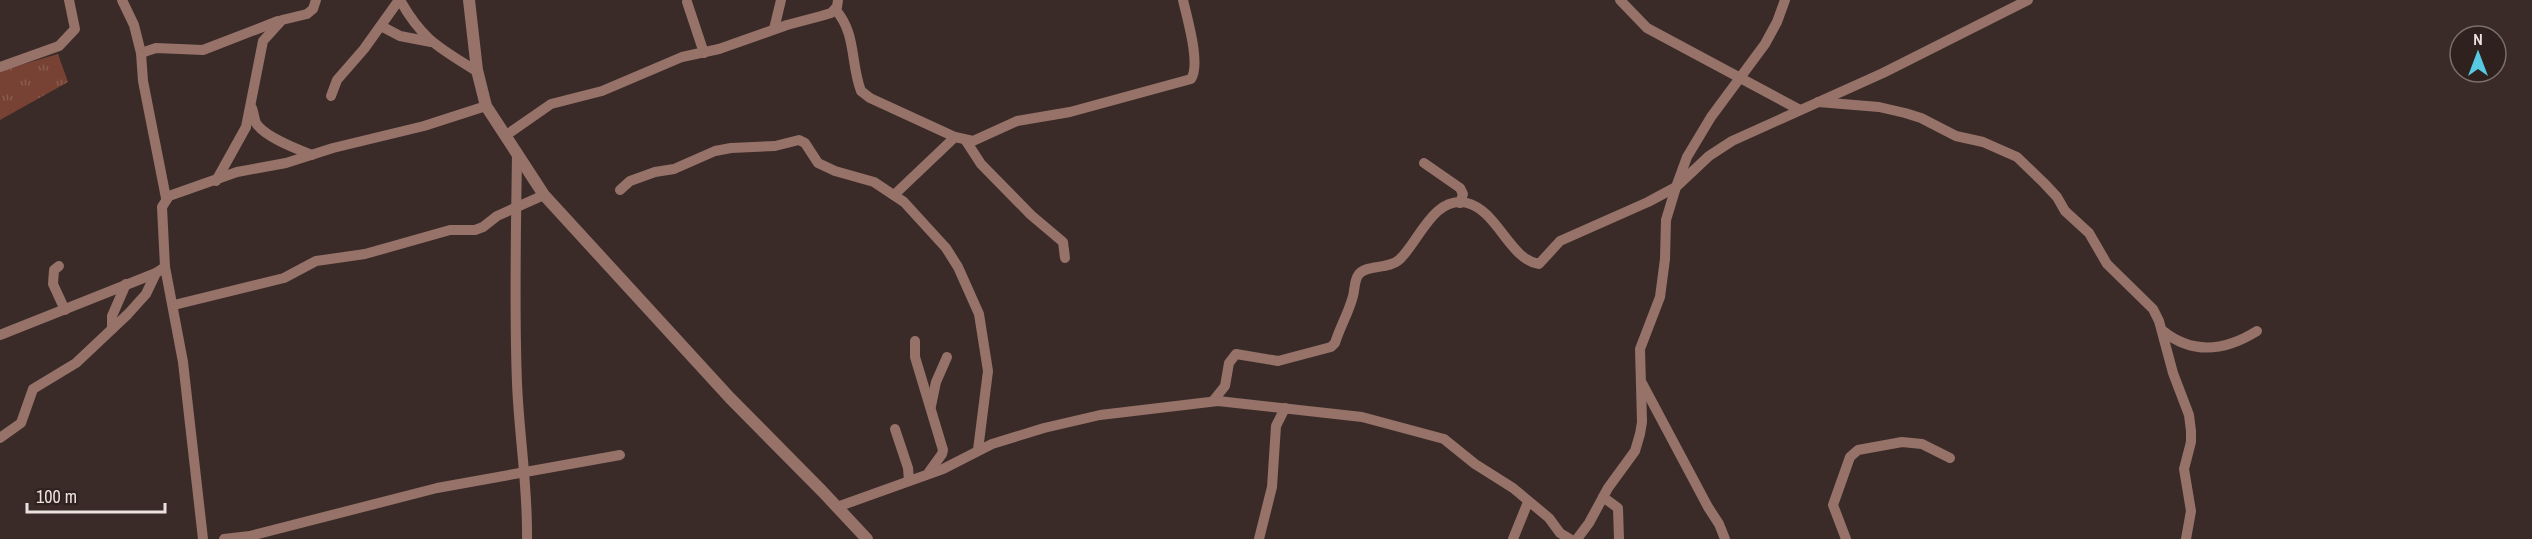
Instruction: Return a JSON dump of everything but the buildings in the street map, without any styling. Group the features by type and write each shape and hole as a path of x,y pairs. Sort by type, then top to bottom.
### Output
{"street":[{"path":"0,67 60,46 67,40 75,29 69,0"},
{"path":"122,0 134,25 141,52 143,81 166,198 162,207 161,270 174,306 183,362 202,539 212,539"},
{"path":"141,52 156,48 203,50 269,24 307,14 314,9 316,0"},
{"path":"331,96 337,80 400,0 413,24 431,42 478,72"},
{"path":"469,0 478,72 486,105 544,195 730,398 867,539"},
{"path":"774,29 781,0"},
{"path":"894,195 960,139 981,138 1017,121 1070,112 1191,79 1195,67 1183,0"},
{"path":"1620,0 1647,28 1800,110"},
{"path":"1577,539 1635,451 1642,422 1640,349 1660,297 1665,259 1666,220 1687,157 1711,117 1773,30 1785,0"},
{"path":"1214,401 1225,386 1229,363 1236,354 1278,361 1305,352 1331,347 1335,343 1353,297 1358,275 1363,270 1391,265 1398,261 1437,211 1460,203 1479,208 1525,258 1539,264 1560,241 1641,206 1676,187 1709,156 1732,141 1941,46 2028,0"},
{"path":"687,2 705,53"},
{"path":"505,136 551,104 602,91 682,57 705,53 774,29 821,16 836,4 845,20 850,37 861,91 870,98 960,139 1030,215 1062,243 1065,258"},
{"path":"263,41 282,20"},
{"path":"216,181 246,127 252,105 260,48 269,24"},
{"path":"381,26 400,36 431,42"},
{"path":"1816,102 1879,107 1905,113 1922,118 1956,136 1983,142 2017,157 2057,197 2065,211 2089,233 2107,264 2153,309 2189,415 2192,442 2184,469 2192,511 2186,539"},
{"path":"252,105 257,124 265,131 285,145 312,155"},
{"path":"166,198 237,172 274,166 424,126 486,105"},
{"path":"620,190 630,182 656,172 674,169 715,151 775,146 799,140 806,143 818,163 835,171 874,182 894,195 914,211 951,255 979,314 988,371 978,450"},
{"path":"517,154 514,278 517,387 527,539"},
{"path":"1424,163 1460,188 1463,194 1460,203"},
{"path":"174,306 284,278 316,261 365,254 450,230 475,230 497,216 544,195"},
{"path":"58,266 54,270 53,284 65,310"},
{"path":"0,335 161,270"},
{"path":"0,438 21,423 33,389 76,363 146,294 161,270"},
{"path":"112,315 126,284"},
{"path":"103,294 112,315 112,329"},
{"path":"2162,331 2182,344 2207,348 2238,341 2257,331"},
{"path":"915,341 915,357 943,450 927,475"},
{"path":"931,406 936,382 947,357"},
{"path":"1641,380 1725,539"},
{"path":"837,507 927,475 978,450 1044,428 1100,415 1214,401 1362,417 1444,439 1475,464 1513,488 1549,518 1560,533 1570,539"},
{"path":"1259,539 1272,487 1276,426 1285,408"},
{"path":"895,429 908,468 909,481"},
{"path":"1846,539 1833,505 1850,457 1858,450 1902,442 1922,444 1950,458"},
{"path":"224,539 284,534 388,499 456,484 621,455"},
{"path":"1603,497 1618,508 1619,539"},
{"path":"1513,539 1528,502"}],"green space":[{"path":"58,54 68,82 0,120 0,71"}]}
